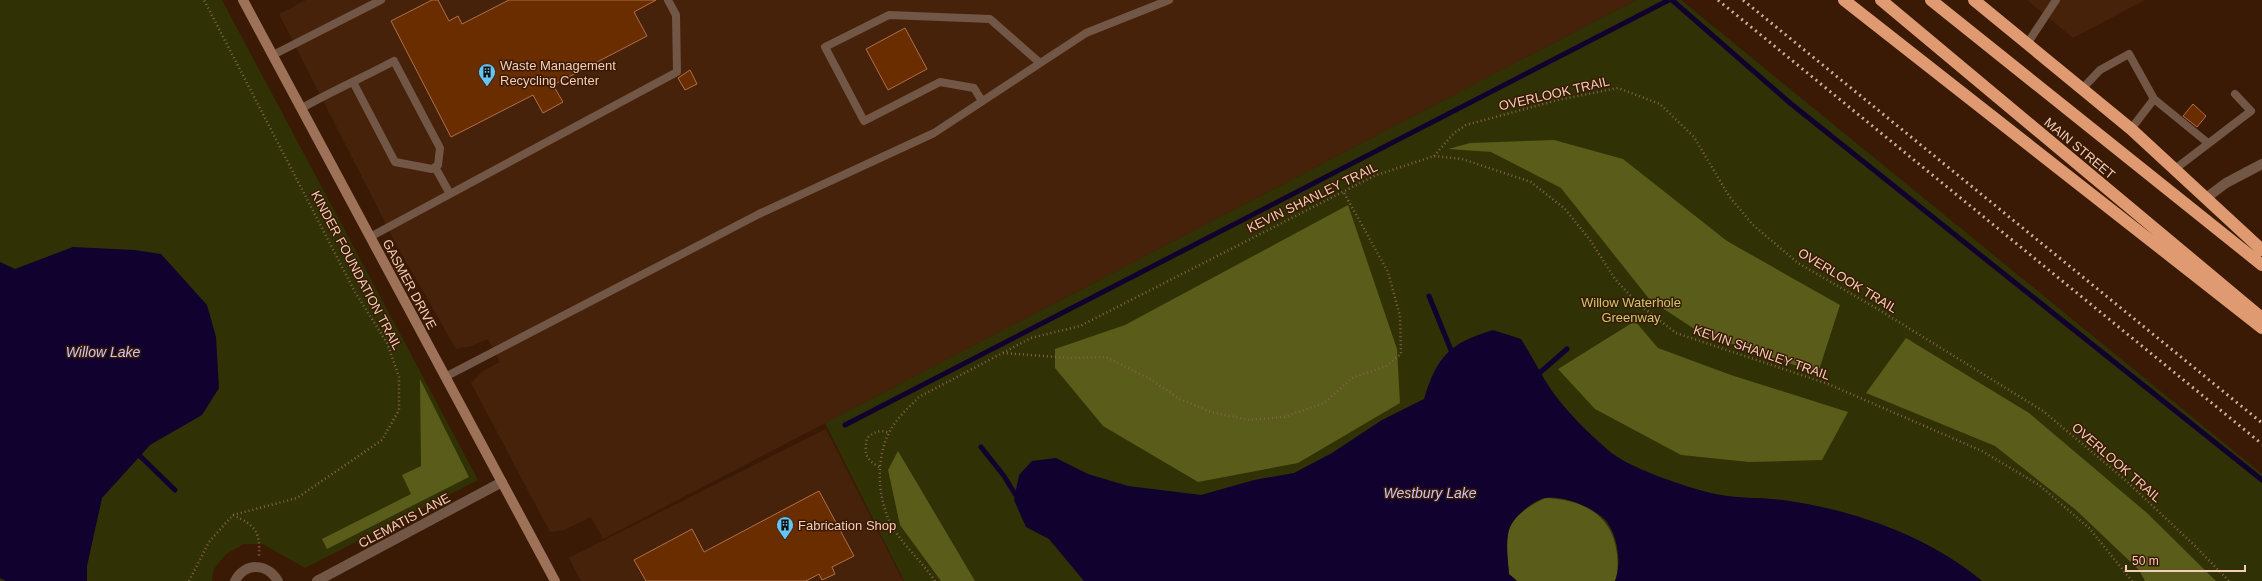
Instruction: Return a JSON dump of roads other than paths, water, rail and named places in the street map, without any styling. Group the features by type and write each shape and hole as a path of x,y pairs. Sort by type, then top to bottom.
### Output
{"highway":[{"path":"1844,0 2262,328"},
{"name":"MAIN STREET","path":"1881,0 2262,318"},
{"name":"MAIN STREET","path":"1931,0 2262,265"},
{"path":"1974,0 2131,129 2262,250"}],"street":[{"name":"GASMER DRIVE","path":"243,0 555,581"},
{"path":"2206,198 2226,184 2262,164"},
{"name":"CLEMATIS LANE","path":"318,581 502,482"},
{"path":"235,581 241,572 249,568 258,567 267,569 278,581"}],"lane":[{"path":"273,55 380,0"},
{"path":"370,237 678,72 676,15 668,0"},
{"path":"446,378 759,214 934,133 1086,33 1169,0"},
{"path":"2027,44 2056,0"},
{"path":"982,102 974,88 940,82 864,121 826,47 889,15 990,19 1040,63"},
{"path":"2082,89 2100,70 2129,54 2154,99 2208,143"},
{"path":"302,108 394,61 440,148 438,165 432,169 395,162 353,82"},
{"path":"2175,170 2251,111 2235,94"},
{"path":"2131,129 2154,99"},
{"path":"435,167 450,194"}],"water":[{"name":"Willow Lake","path":"73,247 134,250 161,254 207,305 216,337 219,388 202,415 150,445 102,498 87,566 87,581 6,581 0,578 0,262 15,269"},
{"name":"Westbury Lake","path":"1493,330 1521,339 1548,385 1565,407 1605,448 1633,466 1674,482 1711,493 1809,504 1862,518 1914,538 1961,565 1982,581 1615,581 1618,567 1618,551 1614,535 1607,522 1587,507 1561,499 1546,498 1536,501 1530,505 1517,516 1510,527 1507,544 1509,574 1517,581 1084,581 1049,539 1026,527 1014,500 1019,475 1032,461 1056,458 1088,474 1128,486 1201,495 1254,480 1294,473 1332,453 1382,420 1424,399 1434,372 1447,353 1466,340"}],"waterway":[{"path":"845,425 1669,0"},
{"path":"1672,0 1790,103 2262,480"},
{"path":"1429,296 1453,355"},
{"path":"1536,376 1567,349"},
{"path":"981,447 1004,476 1015,494 1021,497"},
{"path":"134,454 140,456 175,490"}],"railway":[{"path":"1718,0 2262,444"},
{"path":"1743,0 2262,423"}],"place":[{"name":"Waste Management Recycling Center","path":"487,87"},
{"name":"Fabrication Shop","path":"785,540"}],"park label":[{"name":"Willow Waterhole Greenway","path":"1631,310"}]}
